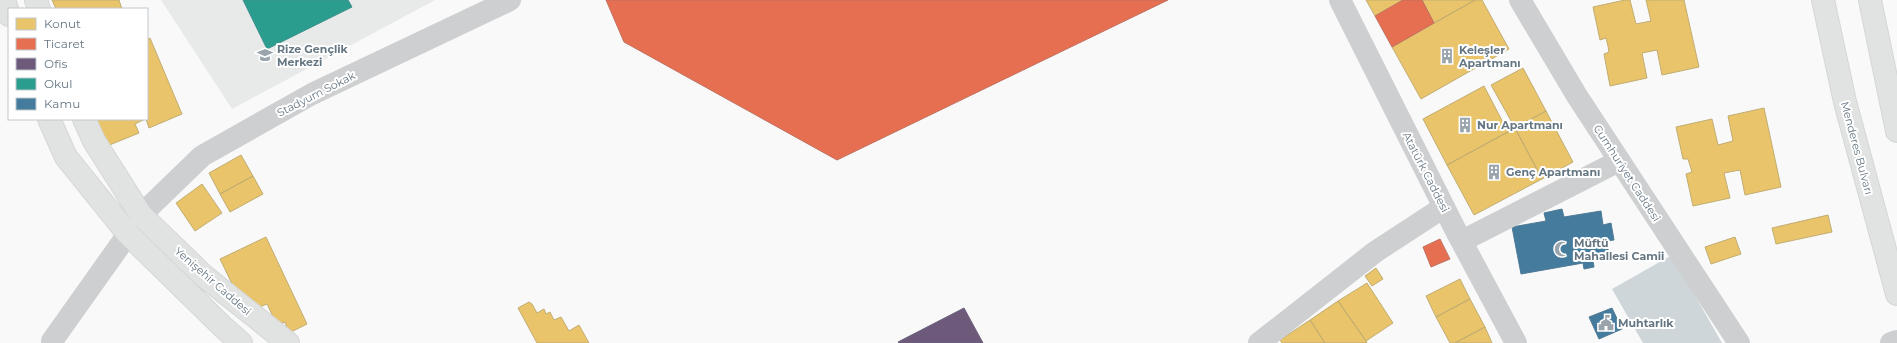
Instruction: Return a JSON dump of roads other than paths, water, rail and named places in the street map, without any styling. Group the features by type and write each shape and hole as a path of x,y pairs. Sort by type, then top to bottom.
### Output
{"main road":[{"path":"4,0 8,12"},
{"name":"Menderes Bulvarı","path":"1823,0 1845,102 1897,294"},
{"path":"1870,0 1897,132"},
{"path":"49,120 66,157 128,234 241,343"},
{"name":"Yenişehir Caddesi","path":"84,120 94,141 141,215 204,276 288,343"}],"street":[{"name":"Stadyum Sokak","path":"141,215 202,156 312,94 510,0"},
{"name":"Atatürk Caddesi","path":"1340,0 1444,207 1516,343"},
{"name":"Cumhuriyet Caddesi","path":"1520,0 1577,96 1739,343"},
{"path":"1462,241 1619,161"},
{"path":"1259,343 1375,252 1444,207"},
{"path":"52,341 128,234"},
{"path":"1891,343 1897,341"}],"place":[{"name":"Rize Gençlik Merkezi","path":"265,55"},
{"name":"Keleşler Apartmanı","path":"1447,56"},
{"name":"Nur Apartmanı","path":"1465,125"},
{"name":"Genç Apartmanı","path":"1494,172"},
{"name":"Müftü Mahallesi Camii","path":"1562,249"},
{"name":"Muhtarlık","path":"1606,323"}]}
